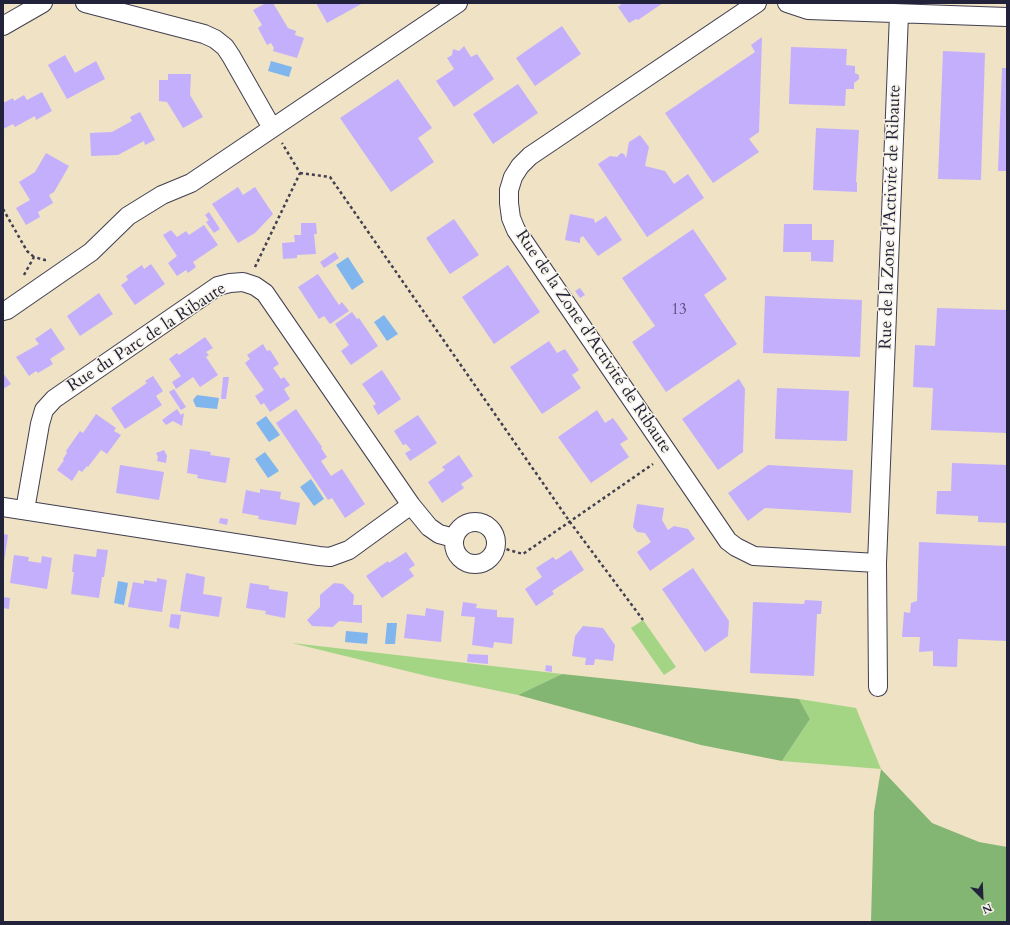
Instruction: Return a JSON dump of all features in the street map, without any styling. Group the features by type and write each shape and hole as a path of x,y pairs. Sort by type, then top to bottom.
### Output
{"street":[{"path":"3,26 43,3"},
{"path":"89,3 204,34 215,39 225,47 231,56 272,128"},
{"path":"3,311 7,310 91,252 128,216 162,196 191,183 458,3"},
{"name":"Rue de la Zone d'Activité de Ribaute","path":"757,3 530,156 520,166 513,177 509,203 511,218 516,230 728,541 754,556 877,563"},
{"path":"787,3 808,10 1007,17"},
{"name":"Rue de la Zone d'Activité de Ribaute","path":"878,687 877,563 898,14"},
{"name":"Rue du Parc de la Ribaute","path":"25,510 40,424 44,410 54,399 218,286 243,282 254,286 265,293 411,506 429,527 439,534 454,538"},
{"path":"3,507 319,556 330,556 349,550 411,506"},
{"path":"477,522 487,526 494,533 494,553 487,561 477,565 467,564 459,558 454,549 454,538 458,530 467,524 477,522"}],"path":[{"path":"272,128 300,173"},
{"path":"247,284 300,173"},
{"path":"300,173 330,177 570,522 644,620"},
{"path":"3,209 27,251 34,257"},
{"path":"495,546 524,554 669,454"}],"green space":[{"path":"643,620 676,667 664,675 631,628"},
{"path":"292,643 562,674 518,695 431,677"},
{"path":"562,674 799,699 810,719 782,761 701,745 518,695"},
{"path":"799,699 856,708 881,769 782,761 810,719"},
{"path":"881,769 932,823 979,842 1007,847 1007,922 871,922 874,812"}],"water":[{"path":"271,61 292,67 289,77 268,71"},
{"path":"348,257 364,282 352,290 336,265"},
{"path":"384,315 398,334 387,341 374,322"},
{"path":"197,395 219,398 217,409 196,407 193,400"},
{"path":"266,416 280,435 269,442 256,423"},
{"path":"265,452 279,471 268,478 255,459"},
{"path":"311,479 324,499 314,506 300,487"},
{"path":"118,581 128,583 124,605 114,603"},
{"path":"387,623 397,623 395,644 385,644"},
{"path":"346,631 368,633 367,644 345,642"}],"building":[{"path":"266,3 273,3 288,28 296,31 295,35 304,38 297,58 273,51 274,48 271,43 267,45 258,28 262,25 253,10"},
{"path":"316,3 363,3 327,23"},
{"path":"623,3 663,3 638,20 636,19 629,23 618,7"},
{"path":"562,26 581,54 535,86 516,58"},
{"path":"762,37 759,132 749,139 759,152 713,183 665,113 755,52 751,45"},
{"path":"464,46 471,57 477,54 494,79 454,107 436,81 454,69 447,58 452,55 453,49 459,51"},
{"path":"791,47 847,49 846,65 855,66 855,73 859,75 859,79 854,83 854,89 846,89 845,106 789,104"},
{"path":"943,51 985,53 981,180 938,179"},
{"path":"65,55 75,73 96,61 105,79 67,99 48,65"},
{"path":"1002,68 1007,68 1007,171 998,171"},
{"path":"168,74 191,74 190,95 203,117 183,128 167,102 159,101 159,80 168,80"},
{"path":"398,79 432,128 418,138 434,162 391,192 340,118"},
{"path":"518,84 538,113 493,144 473,114"},
{"path":"42,92 52,111 36,120 35,116 15,127 13,124 3,129 3,103 13,98 14,101 24,95 27,100"},
{"path":"140,112 155,140 145,145 144,141 118,155 91,156 90,133 112,132 132,121 130,117"},
{"path":"816,128 859,130 856,182 857,192 813,190"},
{"path":"640,135 649,147 645,166 665,171 674,184 688,174 704,198 647,237 598,164 610,156 617,157 621,153 624,154 626,158 629,142"},
{"path":"46,153 69,166 54,192 49,195 53,203 38,212 40,217 26,225 16,208 30,200 19,182 35,172"},
{"path":"238,187 243,195 255,187 273,214 255,233 238,243 212,204"},
{"path":"209,212 220,229 214,233 206,222 209,220 205,215"},
{"path":"570,214 594,219 595,223 606,216 622,240 598,256 583,236 580,238 580,243 565,240"},
{"path":"454,219 479,255 450,274 426,238"},
{"path":"301,223 316,223 317,234 314,234 316,254 297,255 297,258 283,259 282,243 295,242 294,235 301,235"},
{"path":"784,224 812,224 812,240 834,240 833,262 811,261 811,252 783,252"},
{"path":"204,225 218,245 193,262 196,267 188,273 186,270 177,276 168,263 177,256 163,235 171,230 177,237 186,231 189,235"},
{"path":"693,229 727,279 704,295 737,344 666,392 632,342 655,326 622,278"},
{"path":"335,252 339,258 324,268 320,262"},
{"path":"151,264 165,284 135,305 121,285 128,280 126,276 142,265 144,269"},
{"path":"508,265 540,312 494,344 462,297"},
{"path":"318,274 339,305 342,302 349,311 330,324 324,316 319,319 298,287"},
{"path":"580,288 585,295 580,298 575,291"},
{"path":"99,293 113,314 80,336 67,316"},
{"path":"765,296 862,300 860,357 763,353"},
{"path":"937,308 1007,310 1007,433 931,430 933,388 913,387 915,345 935,346"},
{"path":"352,312 357,319 359,318 378,346 351,365 341,351 349,345 335,324"},
{"path":"51,328 65,349 50,359 53,364 38,373 36,371 29,376 16,357 39,344 35,339"},
{"path":"205,337 213,348 206,352 209,355 206,357 218,375 200,387 193,377 176,389 172,382 181,376 169,359 177,353 179,355"},
{"path":"549,341 557,353 565,349 579,370 572,375 581,388 542,414 510,367"},
{"path":"263,344 267,351 270,350 279,364 273,368 281,379 284,377 290,385 284,389 290,399 270,412 264,403 261,405 255,396 264,390 245,363 250,359 247,355"},
{"path":"382,370 401,399 378,415 373,406 376,404 362,384"},
{"path":"3,373 11,384 3,389"},
{"path":"153,376 163,391 156,396 162,405 125,429 111,408 147,383 145,381"},
{"path":"223,377 229,377 226,399 221,399"},
{"path":"739,379 745,389 743,452 718,470 682,419"},
{"path":"777,388 849,391 847,441 775,439"},
{"path":"174,389 186,407 181,410 169,392"},
{"path":"177,409 181,415 184,413 182,426 173,421 166,425 162,420"},
{"path":"296,409 322,447 321,448 327,457 321,461 331,476 342,469 365,504 345,518 332,498 328,500 276,423"},
{"path":"597,410 605,423 613,418 628,439 620,444 629,457 591,483 558,437"},
{"path":"96,414 116,428 114,431 121,435 107,454 101,450 88,467 87,466 82,472 79,470 72,481 57,470 64,460 63,459 67,453 66,451 80,431 83,433"},
{"path":"418,415 437,443 410,461 405,453 411,450 406,444 403,445 394,431"},
{"path":"190,449 211,452 210,455 230,458 226,483 197,478 198,475 187,473"},
{"path":"164,450 167,456 166,463 157,461 158,457 156,453"},
{"path":"459,455 473,476 461,484 464,488 442,503 428,482 445,470 442,467"},
{"path":"952,463 1007,465 1007,523 978,522 978,516 936,514 937,491 951,491"},
{"path":"120,465 164,472 159,500 116,493"},
{"path":"768,465 853,470 851,513 765,508 748,521 728,493"},
{"path":"260,489 281,492 280,499 300,503 296,525 258,519 259,516 242,513 246,490 260,493"},
{"path":"637,504 664,508 662,520 668,530 674,526 688,529 695,539 650,571 637,552 651,542 645,533 637,532 633,527"},
{"path":"220,518 228,519 227,525 219,523"},
{"path":"3,534 8,535 4,562 3,561"},
{"path":"919,542 1007,546 1007,641 958,639 957,667 933,666 933,651 919,652 920,637 902,637 904,612 910,613 911,603 917,601"},
{"path":"97,549 108,550 99,598 71,594 74,572 72,572 74,554 96,557"},
{"path":"571,550 584,570 552,591 554,594 536,606 525,589 542,577 536,568 553,557 556,560"},
{"path":"406,552 415,565 409,569 414,576 382,598 366,576 388,561 389,563"},
{"path":"14,555 29,557 28,561 41,563 42,556 52,558 47,589 10,583"},
{"path":"693,568 729,621 728,636 705,652 662,589"},
{"path":"186,573 205,577 203,594 222,597 219,617 180,611"},
{"path":"157,578 167,580 162,612 128,607 133,582 144,584 144,580 157,582"},
{"path":"250,583 269,586 269,589 288,592 285,618 265,614 266,611 246,608"},
{"path":"334,583 343,584 354,595 353,605 362,605 362,623 339,621 333,627 312,626 307,620 320,607 320,595"},
{"path":"3,597 10,598 9,609 3,608"},
{"path":"805,600 822,601 821,614 817,614 814,676 750,673 753,602 804,604"},
{"path":"463,602 477,604 476,608 497,610 497,617 514,618 512,644 494,642 493,648 472,645 475,617 461,616"},
{"path":"426,608 444,611 441,642 404,638 407,614 425,616"},
{"path":"171,614 181,615 179,629 169,627"},
{"path":"583,626 603,628 615,645 613,661 595,659 594,665 585,665 586,658 572,656 575,636"},
{"path":"468,654 488,655 488,664 467,662"},
{"path":"546,665 552,666 552,672 545,671"}]}
